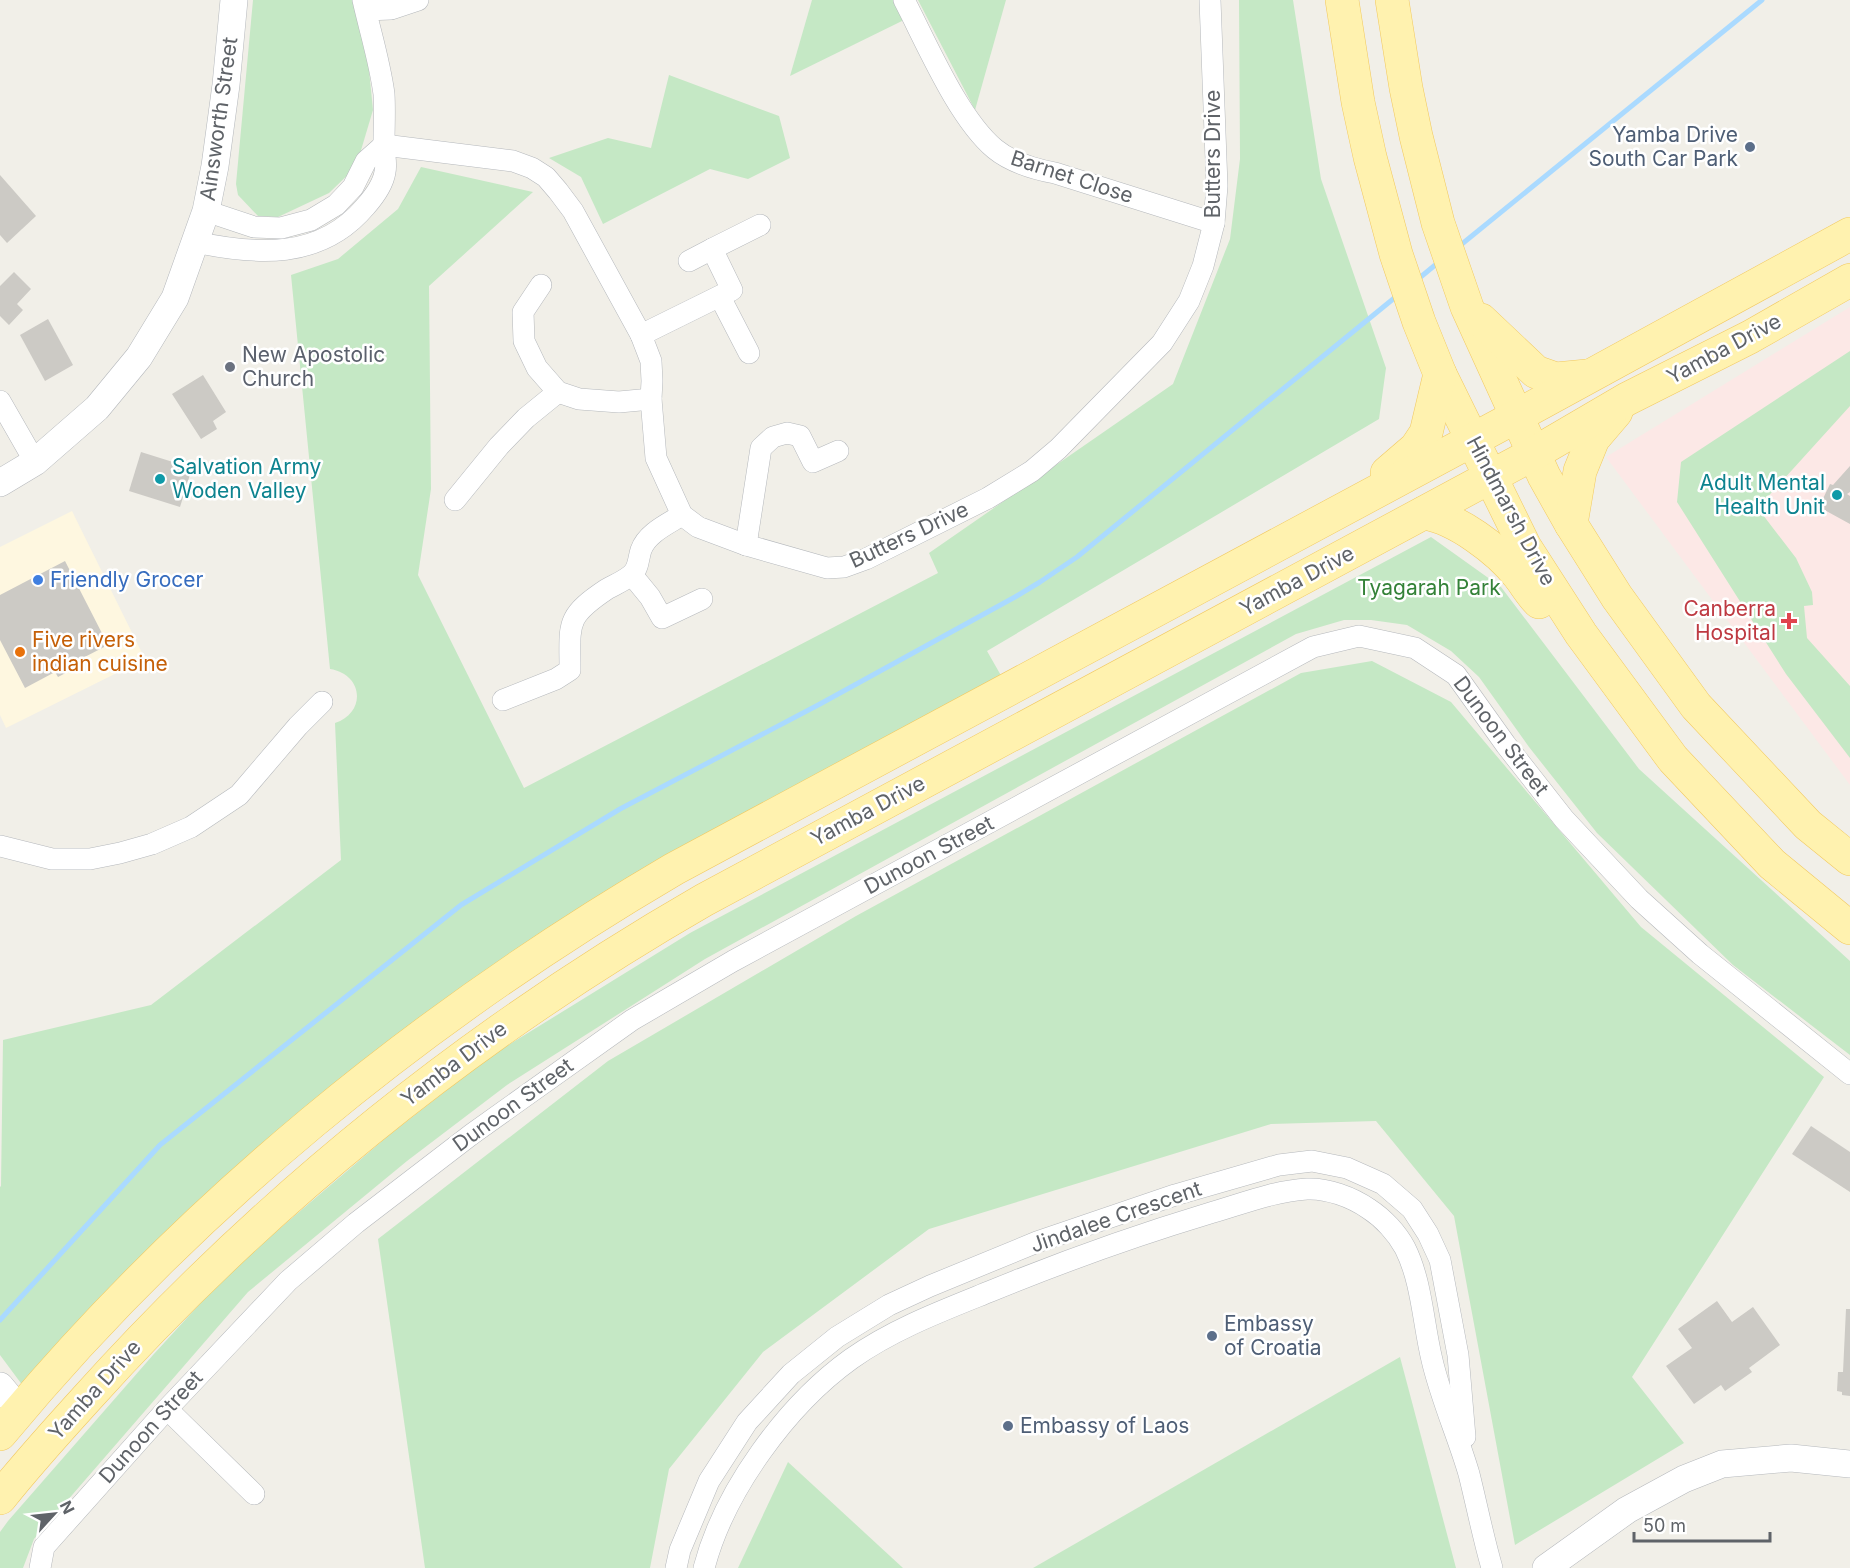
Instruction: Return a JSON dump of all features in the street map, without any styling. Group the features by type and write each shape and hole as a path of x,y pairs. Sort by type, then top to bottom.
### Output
{"main road":[{"name":"Hindmarsh Drive","path":"1342,0 1358,102 1396,254 1440,375 1526,547 1581,634 1673,759 1772,864 1850,928"},
{"path":"1392,0 1410,107 1438,223 1464,299 1533,454 1571,524 1617,597 1696,706 1808,825 1850,859"},
{"name":"Yamba Drive","path":"10,1412 191,1230 317,1117 395,1055 521,965 593,918 674,869 1473,440 1850,234"},
{"name":"Yamba Drive","path":"10,1486 117,1364 250,1231 366,1130 470,1051 597,964 704,900 1491,477 1627,399 1750,337 1850,280"},
{"path":"1464,299 1536,372 1556,379 1589,376"},
{"path":"1347,507 1416,448 1426,433 1440,375"},
{"path":"1571,524 1580,471 1593,439 1627,399"},
{"path":"1424,513 1455,522 1474,536 1501,557 1533,596 1554,616 1581,634"},
{"path":"10,1412 42,1417 52,1413 90,1374 117,1364"},
{"path":"10,1412 26,1425 27,1439 25,1454 10,1486"}],"street":[{"name":"Ainsworth Street","path":"0,483 35,462 97,408 139,357 176,298 206,211 215,166 234,0"},
{"path":"195,242 227,249 258,252 280,251 323,239 344,227 359,214 374,196 386,172 384,92 364,5 392,9 418,0"},
{"name":"Barnet Close","path":"904,0 963,111 996,150 1032,168 1055,173 1214,223"},
{"name":"Butters Drive","path":"682,515 698,527 746,545 827,568 844,567 866,559 979,502 1032,471 1058,449 1162,343 1189,301 1203,266 1214,223 1217,186 1209,0"},
{"path":"206,211 254,227 280,228 311,220 336,205 353,187 366,160 384,145 513,161 532,168 546,177 573,211 641,335 651,361 651,399 656,458 682,515 654,533 641,549 638,565 632,575 581,609 571,624 570,670 556,679 503,699"},
{"path":"689,261 760,225"},
{"path":"641,335 732,290 712,249"},
{"path":"541,285 523,312 524,341 537,368 558,392 579,399 619,402 651,399"},
{"path":"720,297 749,353"},
{"path":"455,500 499,446 526,418 558,392"},
{"path":"0,401 35,462"},
{"path":"746,545 761,448 773,437 788,433 800,436 813,462 838,451"},
{"path":"632,575 650,597 662,618 702,599"},
{"name":"Dunoon Street","path":"40,1568 44,1547 166,1409 288,1281 356,1223 472,1134 632,1020 733,961 1313,647 1359,636 1415,648 1456,675 1506,745 1564,819 1640,898 1700,954 1850,1074"},
{"path":"0,846 52,859 90,859 152,844 191,827 239,795 298,726 322,702"},
{"name":"Jindalee Crescent","path":"676,1568 680,1550 709,1481 747,1422 791,1374 837,1337 889,1305 1037,1242 1174,1195 1279,1165 1312,1161 1347,1168 1383,1184 1412,1209 1428,1234 1440,1260 1458,1355 1468,1473"},
{"name":"Jindalee Crescent","path":"704,1568 732,1498 768,1442 810,1394 851,1359 940,1311 1046,1268 1184,1221 1287,1191 1311,1189 1342,1195 1368,1208 1390,1227 1405,1248 1414,1272 1432,1362 1468,1473 1492,1568"},
{"path":"166,1409 254,1494"},
{"path":"1546,1568 1627,1510 1684,1479 1722,1464 1791,1458 1850,1464"}],"shaded area":[{"name":"Canberra Hospital","path":"1850,307 1850,785 1606,457"},
{"path":"72,511 145,659 6,728 0,715 0,547"}],"green space":[{"path":"253,0 358,0 366,40 373,110 356,167 329,193 278,217 258,216 238,195 236,184"},
{"path":"812,0 894,0 904,20 790,76"},
{"path":"918,0 1006,0 975,110"},
{"path":"1239,0 1293,0 1321,179 1386,368 1379,419 987,651 1003,679 387,1047 23,1386 0,1355 3,1040 151,1005 341,860 335,723 352,711 357,694 355,685 349,678 341,672 330,669 291,275 338,259 398,209 421,167 533,192 429,286 431,489 418,575 524,788 938,573 929,553 1173,384 1230,239 1240,159"},
{"path":"669,75 779,116 790,158 748,179 710,169 603,224 581,177 549,158 608,138 651,148"},
{"path":"1850,351 1850,406 1764,501 1763,515 1796,558 1812,592 1813,605 1804,606 1807,638 1850,686 1850,758 1786,674 1677,502 1681,462"},
{"name":"Tyagarah Park","path":"1431,537 1501,587 1639,769 1850,961 1850,1055 1733,965 1597,833 1529,747 1479,677 1451,651 1407,625 1371,620 1344,620 1296,634 705,959 507,1085 407,1161 248,1292 34,1539 23,1568 0,1568 0,1532 8,1521 153,1355 230,1271 388,1136 489,1057 690,933"},
{"path":"1372,661 1451,702 1641,927 1824,1077 1632,1377 1684,1443 1515,1545 1454,1216 1376,1121 1271,1124 929,1229 763,1352 669,1469 650,1568 425,1568 378,1239 608,1061 856,916 1301,673"},
{"path":"1400,1357 1456,1568 1033,1568"},
{"path":"788,1462 903,1568 738,1568"}],"building":[{"path":"0,175 36,216 7,243 0,235"},
{"path":"14,272 31,289 17,304 23,310 9,325 0,316 0,286"},
{"path":"48,319 73,365 45,381 20,335"},
{"path":"203,375 226,412 213,421 217,429 201,439 172,394"},
{"name":"Salvation Army Woden Valley","path":"141,452 192,468 180,507 129,491"},
{"name":"Adult Mental Health Unit","path":"1850,466 1850,492 1847,494 1850,496 1850,524 1819,507 1830,484 1833,485"},
{"path":"65,561 108,645 75,662 77,667 58,677 55,672 25,688 0,640 0,595"},
{"path":"1811,1126 1850,1152 1850,1192 1792,1154"},
{"path":"1717,1301 1732,1322 1753,1307 1780,1345 1749,1368 1752,1372 1725,1391 1721,1385 1694,1404 1666,1366 1692,1348 1678,1329"},
{"path":"1846,1309 1850,1309 1850,1396 1842,1395 1842,1392 1837,1391 1838,1372 1843,1372"}],"waterway":[{"path":"1457,248 1762,0"},
{"path":"1417,280 1440,261"},
{"path":"0,1320 160,1145 461,905 620,809 820,704 1040,582 1077,557 1398,295"}],"place":[{"name":"Yamba Drive South Car Park","path":"1750,147"},
{"name":"New Apostolic Church","path":"230,367"},
{"name":"Salvation Army Woden Valley","path":"160,479"},
{"name":"Adult Mental Health Unit","path":"1837,495"},
{"name":"Friendly Grocer","path":"38,580"},
{"name":"Canberra Hospital","path":"1789,621"},
{"name":"Five rivers indian cuisine","path":"20,652"},
{"name":"Embassy of Croatia","path":"1212,1336"},
{"name":"Embassy of Laos","path":"1008,1426"}]}
